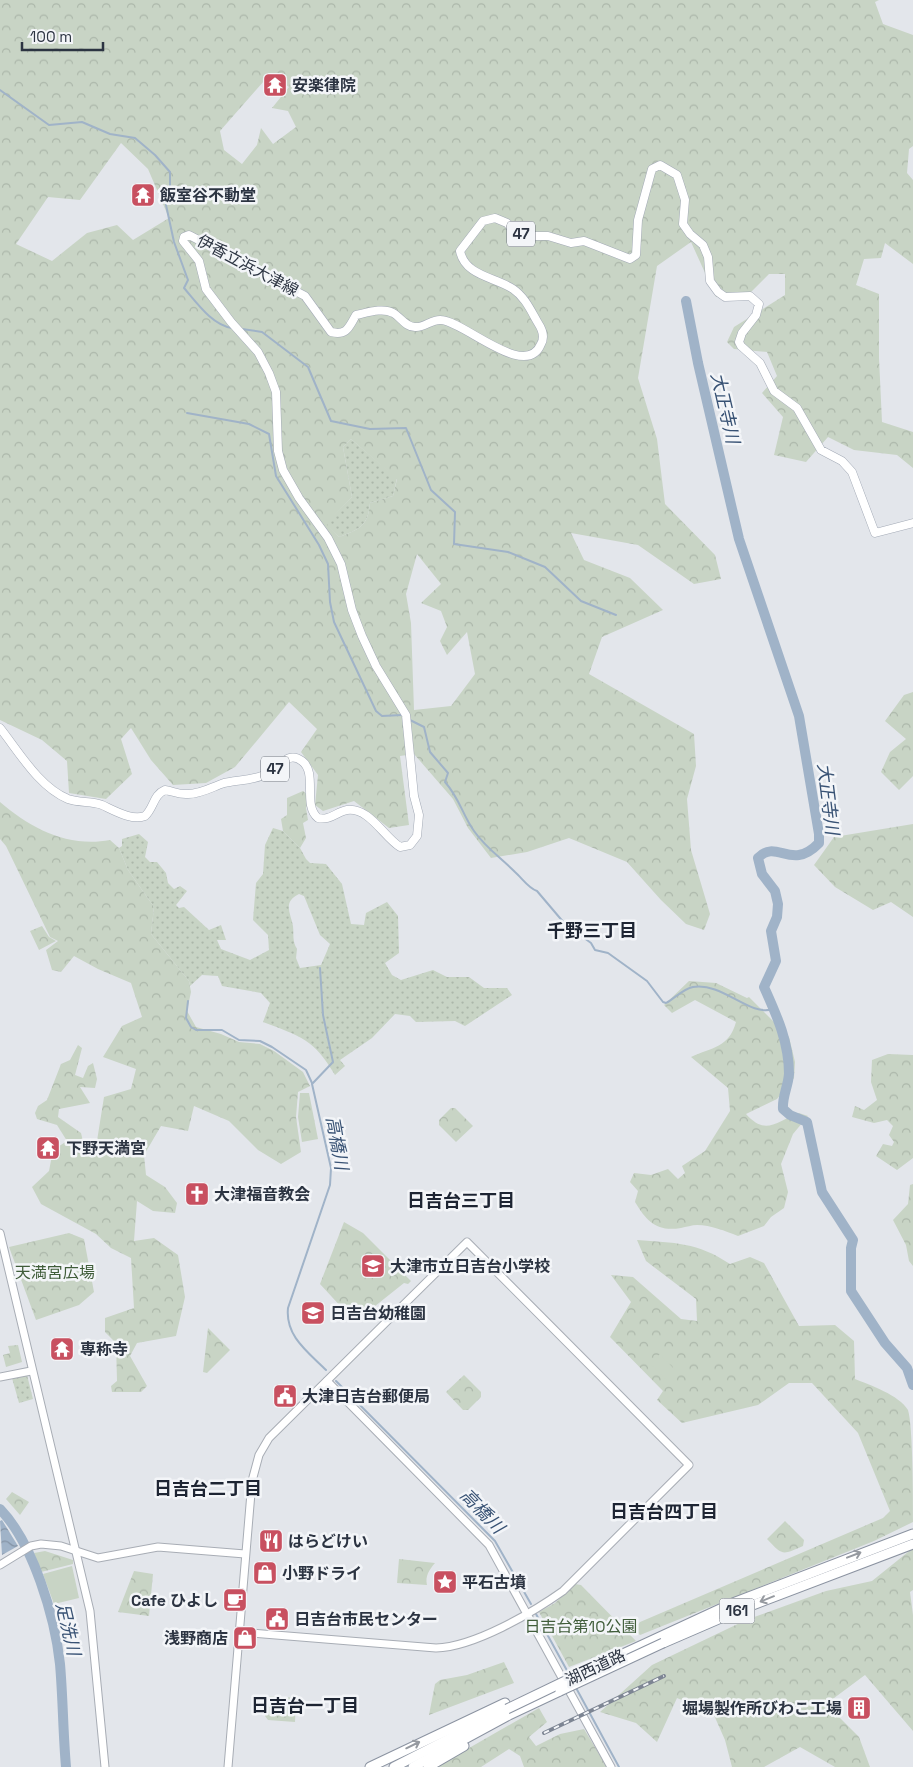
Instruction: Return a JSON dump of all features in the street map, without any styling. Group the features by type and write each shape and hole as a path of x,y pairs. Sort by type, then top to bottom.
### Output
{"highway":[{"name":"湖西道路","path":"508,1711 560,1691 733,1603 913,1534"},
{"name":"湖西道路","path":"508,1711 586,1671 913,1544"},
{"path":"370,1767 508,1711"},
{"path":"394,1767 508,1711"},
{"path":"413,1767 508,1711"},
{"path":"428,1767 508,1711"}],"main road":[{"name":"伊香立浜大津線","path":"0,728 40,779 62,796 70,800 99,804 139,819 150,811 157,795 165,790 175,794 203,792 222,784 272,773 286,759 296,758 301,760 308,770 311,810 314,815 322,819 329,818 344,810 355,810 375,823 395,844 406,847 417,836 419,824 407,718 376,666 362,636 352,610 341,564 328,538 299,498 283,470 278,451 276,392 258,352 240,333 206,289 199,261 183,240 184,236 196,237 305,296 331,332 340,334 346,331 356,315 381,311 393,313 404,323 416,327 440,319 452,323 496,348 526,357 536,353 542,343 542,330 523,298 513,289 468,268 462,260 460,251 483,221 495,218 507,223 515,232 526,236 548,236 571,243 584,241 630,259 636,255 638,248 638,220 652,169 660,165 677,175 685,200 683,224 690,234 703,245 708,257 710,281 718,292 725,297 750,296 759,304 756,315 742,334 739,342 741,346 760,362 774,391 797,408 822,450 842,461 852,472 875,533 913,523"}],"street":[{"path":"0,1233 31,1371 78,1553 90,1611 105,1767"},
{"path":"228,1767 239,1632 252,1481 259,1455 269,1438 467,1242 689,1465 563,1591 527,1613 473,1640 452,1647 239,1632"},
{"path":"0,1377 31,1371"},
{"path":"327,1381 489,1545 611,1767"},
{"path":"0,1565 28,1548 51,1544 78,1553 103,1558 158,1547 246,1554"}],"green space":[{"path":"0,0 879,0 875,2 883,24 913,35 913,146 909,149 907,173 913,180 913,264 885,243 881,258 864,259 856,285 879,294 882,422 913,432 913,468 897,455 854,450 828,437 806,462 774,455 783,417 762,393 777,376 767,352 734,349 727,342 734,327 785,295 785,274 769,274 751,292 716,297 691,242 657,266 638,378 657,439 665,504 715,555 721,579 694,584 638,545 571,533 584,560 630,578 663,610 602,637 589,674 694,734 696,766 687,799 691,850 710,914 704,930 686,924 661,900 627,862 569,838 527,852 491,858 468,828 453,799 414,754 400,756 409,825 389,828 354,801 323,811 315,805 318,775 301,752 317,729 289,702 235,767 206,783 173,785 151,760 131,728 121,739 132,774 106,799 69,793 67,761 42,740 0,720","holes":["274,76 289,87 272,108 288,111 296,127 273,144 261,128 257,145 242,164 224,150 220,131 264,81","121,143 148,169 169,218 133,240 117,225 87,233 52,261 16,244 48,197 80,200","351,439 397,479 393,496 370,503 367,517 362,526 339,537 326,523 352,497 343,447","417,554 441,584 421,603 441,611 447,627 440,641 447,655 467,632 475,674 451,706 414,710 411,623 406,594"]},
{"path":"351,439 397,478 393,496 370,503 367,517 362,526 339,537 325,523 352,497 343,447"},
{"path":"913,692 913,776 899,790 881,772 890,752 906,739 885,721 904,695"},
{"path":"303,791 310,797 306,808 308,820 303,823 306,838 300,848 283,831 281,819 287,815 287,798"},
{"path":"0,802 24,820 50,834 79,841 110,840 119,848 128,870 154,907 151,934 189,981 191,992 187,1011 196,1027 221,1034 239,1042 260,1044 274,1051 303,1072 310,1086 298,1092 296,1117 301,1152 281,1164 258,1150 229,1121 194,1106 188,1131 161,1126 144,1155 146,1175 165,1187 177,1203 175,1213 153,1211 137,1201 134,1241 154,1238 178,1255 185,1297 176,1336 137,1343 130,1356 147,1386 141,1392 112,1392 111,1386 117,1381 116,1343 105,1332 105,1318 134,1308 131,1258 111,1248 96,1234 41,1204 32,1187 49,1171 53,1150 67,1141 57,1125 37,1119 35,1113 38,1106 47,1100 61,1064 70,1060 78,1045 82,1048 75,1075 83,1078 88,1066 93,1063 97,1079 95,1088 80,1087 90,1103 59,1109 58,1117 81,1133 86,1154 96,1147 104,1097 131,1089 136,1069 103,1057 122,1026 142,1017 131,983 74,956 61,972 52,970 46,950 58,941 50,937 6,846 0,839"},
{"path":"913,824 913,917 891,902 873,910 835,887 814,865 834,837"},
{"path":"273,828 283,831 300,848 310,863 326,864 342,884 351,924 364,925 366,913 387,902 398,916 399,953 385,963 392,975 401,980 433,970 447,977 469,977 484,988 507,988 512,995 465,1026 455,1021 416,1022 410,1016 395,1014 372,1038 340,1060 345,1066 335,1075 320,1054 305,1040 263,1022 270,1003 261,993 222,986 218,976 202,975 190,986 189,981 151,934 154,907 128,870 119,848 122,846 122,839 139,834 148,842 145,857 150,862 157,862 166,873 168,883 174,889 180,886 187,891 176,905 179,908 184,907 209,930 221,925 226,940 217,940 221,949 250,960 269,950 268,935 253,920 256,883 263,874 265,845","holes":["299,894 304,896 320,935 330,944 321,965 300,968 296,958 297,949 294,941 289,904"]},
{"path":"42,926 49,937 56,941 39,950 30,931"},
{"path":"689,981 716,983 747,998 749,997 789,1037 795,1062 794,1078 777,1099 746,1114 753,1121 765,1126 799,1113 808,1116 793,1134 781,1164 788,1192 784,1208 771,1217 764,1226 738,1236 702,1225 673,1229 659,1227 648,1220 639,1209 635,1202 638,1191 630,1182 634,1173 651,1175 668,1169 678,1179 685,1173 682,1166 705,1151 730,1111 728,1088 691,1057 719,1046 729,1037 736,1022 695,1000 672,1013 664,1005"},
{"path":"888,1054 913,1055 913,1158 897,1170 876,1156 883,1144 892,1146 894,1142 889,1135 893,1126 887,1120 874,1123 852,1117 855,1106 864,1110 877,1100 871,1082 872,1060"},
{"path":"300,1093 309,1093 318,1139 302,1142 298,1117"},
{"path":"451,1108 455,1108 473,1126 456,1142 439,1125 439,1120"},
{"path":"913,1184 913,1266 909,1261 906,1245 893,1220 908,1204 910,1185"},
{"path":"344,1222 363,1233 411,1281 408,1284 404,1283 355,1322 320,1284"},
{"name":"天満宮広場","path":"69,1233 84,1239 94,1292 79,1305 36,1320 9,1247"},
{"path":"637,1240 685,1245 707,1251 730,1264 750,1257 764,1263 799,1326 835,1325 854,1341 855,1379 891,1395 908,1410 912,1446 913,1497 913,1522 874,1541 640,1635 634,1629 640,1622 883,1518 890,1511 858,1433 812,1383 789,1383 758,1405 682,1423 657,1400 663,1391 610,1337 631,1302 611,1275 633,1277 681,1319 697,1321 696,1299 646,1261"},
{"path":"208,1328 230,1350 207,1373 203,1372"},
{"path":"18,1345 22,1362 6,1367 3,1355 10,1353 8,1346"},
{"path":"660,1354 677,1372 668,1381 650,1364"},
{"path":"27,1375 33,1399 19,1403 12,1378"},
{"path":"464,1375 481,1392 481,1397 468,1410 463,1410 446,1392"},
{"path":"12,1492 29,1502 20,1515 6,1499"},
{"path":"785,1521 804,1540 803,1546 783,1552 776,1549 767,1539"},
{"path":"913,1548 913,1590 910,1592 913,1615 913,1731 865,1675 826,1704 859,1737 870,1767 835,1767 800,1747 764,1767 732,1767 725,1740 713,1713 677,1698 657,1742 636,1723 600,1712 652,1665 746,1620 826,1591 872,1581"},
{"path":"45,1551 73,1560 73,1564 41,1572 34,1553"},
{"path":"399,1559 435,1563 428,1573 427,1585 397,1583"},
{"path":"72,1566 79,1598 54,1604 43,1574"},
{"path":"134,1571 153,1574 149,1616 118,1612"},
{"name":"日吉台第10公園","path":"575,1584 581,1585 636,1641 569,1667 539,1612 555,1603"},
{"path":"504,1662 514,1683 429,1715 435,1684 440,1680 467,1675"},
{"path":"270,1696 296,1698 295,1722 268,1720 265,1716 267,1699"},
{"path":"539,1708 547,1722 529,1737 536,1746 560,1734 584,1729 607,1767 524,1767 520,1756 509,1749 481,1767 436,1767"}],"water":[{"path":"2,1520 18,1546 2,1555 0,1521"}],"waterway":[{"path":"0,90 49,125 82,122 110,134 135,138 155,155 170,172 170,190 166,205 174,242 188,280 184,288 211,318 218,323 232,328"},
{"name":"大正寺川","path":"686,301 698,363 739,539 799,716 819,834 819,843 800,855 772,851 758,858 762,874 775,891 778,904 777,917 771,931 776,961 764,987 778,1019 787,1051 789,1074 783,1100 783,1109 790,1115 807,1122 822,1192 853,1240 851,1248 851,1291 885,1343 907,1368 913,1385"},
{"path":"242,329 262,332 308,367 331,421 370,429 406,428 431,490 455,512 454,544 508,552 545,567 581,601 616,615"},
{"path":"187,413 249,424 269,434 276,476 319,545 328,564 330,602 334,622 376,711 382,716 402,715"},
{"path":"408,719 424,727 430,752 448,773 445,782 454,794 478,837 528,885 537,891 565,924 591,943 595,950 608,953 647,981 663,1002 666,1003 689,988 704,987 715,989 755,1008 773,1009"},
{"name":"高橋川","path":"320,968 323,1015 333,1062 312,1084 331,1168 330,1185 288,1308 288,1318 290,1327 299,1343 326,1370"},
{"path":"188,1001 186,1018 191,1027 196,1030 222,1030 239,1040 260,1041 306,1070 312,1083"},
{"name":"高橋川","path":"336,1381 495,1541 531,1604"},
{"name":"足洗川","path":"0,1509 12,1523 23,1541 48,1603 60,1664 66,1767"},
{"name":"高橋川","path":"536,1614 570,1676"},
{"name":"高橋川","path":"575,1686 619,1767"}],"railway":[{"path":"544,1733 664,1676"}],"place":[{"name":"安楽律院","path":"275,85"},
{"name":"飯室谷不動堂","path":"143,195"},
{"name":"下野天満宮","path":"48,1148"},
{"name":"大津福音教会","path":"197,1194"},
{"name":"大津市立日吉台小学校","path":"373,1266"},
{"name":"日吉台幼稚園","path":"313,1313"},
{"name":"専称寺","path":"62,1349"},
{"name":"大津日吉台郵便局","path":"285,1396"},
{"name":"はらどけい","path":"271,1541"},
{"name":"小野ドライ","path":"265,1573"},
{"name":"平石古墳","path":"445,1582"},
{"name":"Cafe ひよし","path":"235,1600"},
{"name":"日吉台市民センター","path":"277,1619"},
{"name":"浅野商店","path":"245,1638"},
{"name":"堀場製作所びわこ工場","path":"859,1708"}],"district":[{"name":"千野三丁目","path":"592,931"},
{"name":"日吉台三丁目","path":"461,1201"},
{"name":"日吉台二丁目","path":"208,1489"},
{"name":"日吉台四丁目","path":"664,1512"},
{"name":"日吉台一丁目","path":"305,1706"}]}
